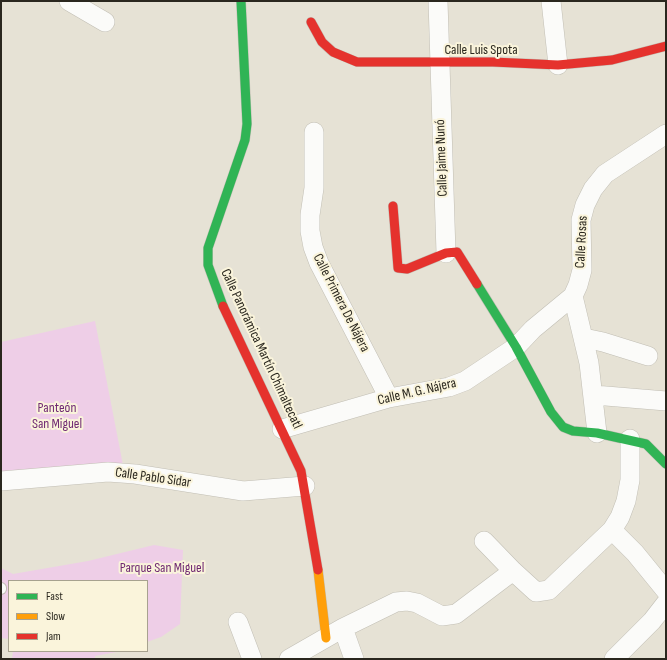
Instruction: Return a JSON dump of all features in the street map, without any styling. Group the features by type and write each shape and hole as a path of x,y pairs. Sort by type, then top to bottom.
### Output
{"street":[{"path":"69,1 105,22"},
{"name":"Calle Panorámica Martín Chimaltecatl","path":"241,1 247,129 239,161 212,232 208,248 208,264 220,300 296,458 305,486 316,552 326,638"},
{"name":"Calle Jaime Nunó","path":"438,1 446,253"},
{"path":"551,1 558,65"},
{"name":"Calle Luis Spota","path":"311,22 322,42 333,52 357,62 493,62 558,65 612,60 666,46"},
{"name":"Calle Primera De Nájera","path":"314,132 314,188 310,215 310,231 313,247 319,263 389,398"},
{"name":"Calle Rosas","path":"573,296 582,270 581,220 585,205 592,190 605,174 666,134"},
{"path":"393,206 398,268 407,269 446,253 457,252 461,256 516,347 556,420 562,427 573,431 597,433 646,444 666,464"},
{"path":"573,296 584,338 594,395 597,433"},
{"name":"Calle M. G. Nájera","path":"282,429 389,398 449,387 465,381 516,347 533,329 573,296"},
{"path":"584,338 603,342 648,356"},
{"path":"594,395 666,401"},
{"path":"484,541 513,572 536,592 549,590 612,530 620,517 626,500 630,480 630,440"},
{"name":"Calle Pablo Sidar","path":"1,481 108,472 135,474 231,490 261,491 305,486"},
{"path":"612,530 635,553 666,591"},
{"path":"290,659 343,628 396,602 407,601 417,603 442,616 456,614 513,572"},
{"path":"614,659 659,618 666,604"},
{"path":"238,622 252,659"},
{"path":"343,628 354,659"}],"green space":[{"name":"Panteón San Miguel","path":"95,321 123,465 1,477 1,342"},
{"name":"Parque San Miguel","path":"154,545 183,550 180,624 161,637 148,642 148,580 8,580 8,639 1,638 1,568 13,574 88,561"},
{"path":"13,652 117,652 95,656 95,659 12,659"}],"traffic: fast":[{"path":"223,306 208,265 208,248 245,140 247,124 241,1"},
{"path":"477,284 516,347 551,412 563,427 573,431 597,433 646,444 666,464"}],"traffic: slow":[{"path":"318,570 326,638"}],"traffic: jam":[{"path":"311,22 322,42 333,52 357,62 493,62 558,65 612,60 666,46"},
{"path":"393,206 398,268 407,269 446,253 457,252 477,284"},
{"path":"223,306 301,471 318,570"}]}
